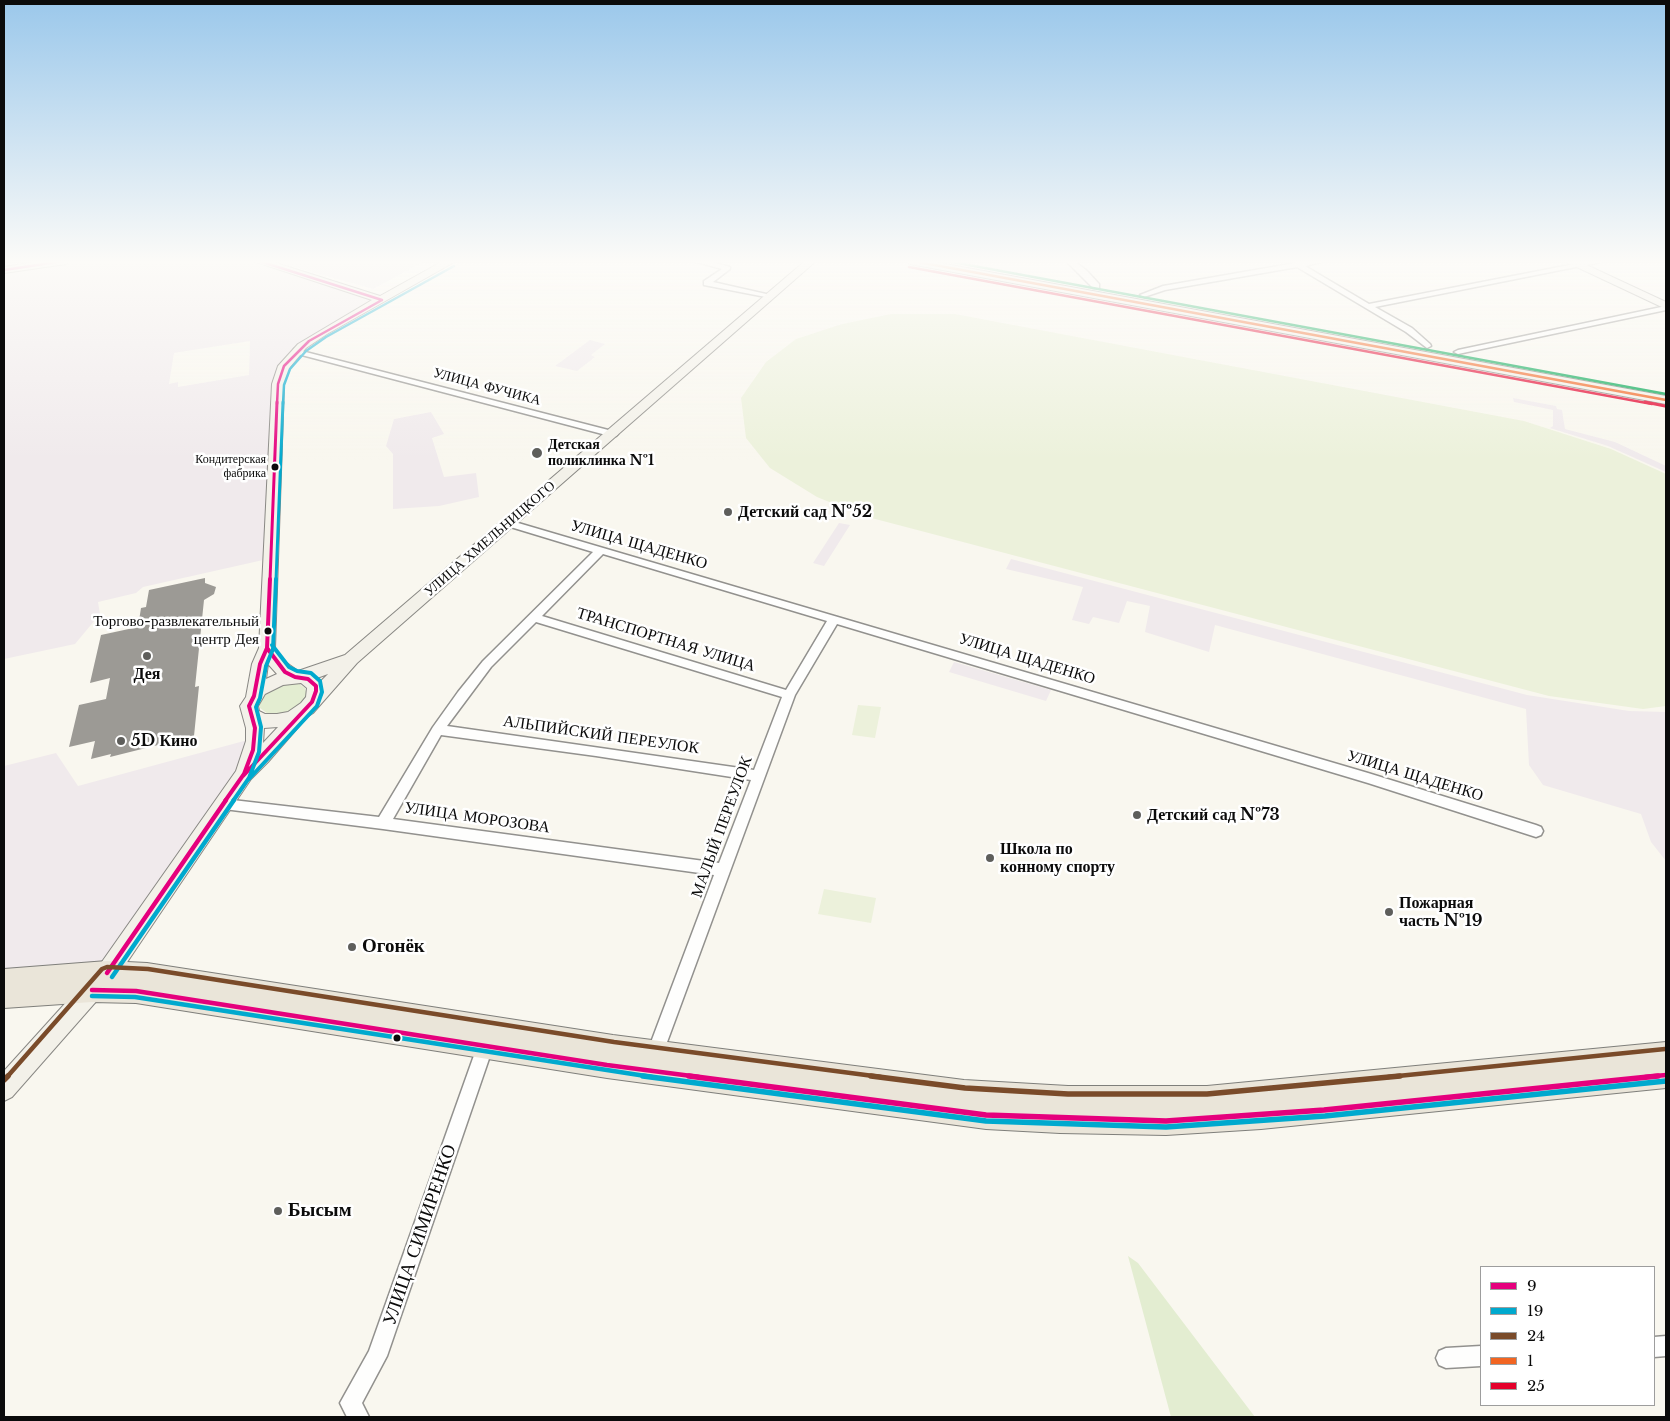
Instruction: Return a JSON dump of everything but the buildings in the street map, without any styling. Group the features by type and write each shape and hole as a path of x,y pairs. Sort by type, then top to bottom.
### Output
{"main road":[{"path":"244,774 255,741 250,706 254,696 260,664 267,648 278,384 284,366 296,351 332,327"},
{"name":"УЛИЦА ХМЕЛЬНИЦКОГО","path":"351,659 734,327"},
{"path":"1268,327 1666,400"},
{"path":"1323,327 1666,389"},
{"path":"252,715 262,721 277,721 306,708 315,697 316,686 313,682 285,672 267,648"},
{"path":"254,696 272,682 299,677 351,659"},
{"path":"4,1089 99,981 244,774 262,757 351,659"},
{"path":"4,996 147,975 655,1053 964,1094 1068,1100 1208,1100 1252,1097 1666,1055"},
{"path":"4,981 99,981 136,991 485,1047 977,1114 1069,1119 1166,1120 1261,1115 1666,1075"}],"street":[{"path":"1404,327 1427,346"},
{"path":"1458,352 1572,327"},
{"name":"УЛИЦА ФУЧИКА","path":"296,351 613,434"},
{"name":"УЛИЦА ЩАДЕНКО","path":"508,523 1368,778 1536,831"},
{"path":"382,823 438,730 462,695 487,664 533,616 600,551"},
{"name":"ТРАНСПОРТНАЯ УЛИЦА","path":"533,616 789,695"},
{"name":"МАЛЫЙ ПЕРЕУЛОК","path":"655,1053 789,695 834,619"},
{"name":"АЛЬПИЙСКИЙ ПЕРЕУЛОК","path":"438,730 596,751 760,776"},
{"name":"УЛИЦА МОРОЗОВА","path":"224,804 382,823 725,870"},
{"name":"УЛИЦА СИМИРЕНКО","path":"358,1417 350,1403 377,1356 485,1047"},
{"path":"1446,1358 1480,1356"}],"shaded area":[{"path":"4,327 332,327 323,332 284,366 272,558 143,587 136,593 98,602 100,614 75,644 4,659","holes":["250,341 249,375 178,387 178,382 169,384 174,353"]},
{"path":"590,340 605,344 591,355 595,357 577,371 555,366"},
{"path":"1513,398 1556,406 1557,409 1562,410 1565,429 1615,442 1666,466 1666,472 1608,446 1550,428 1553,426 1553,410 1514,402"},
{"path":"431,412 444,434 432,438 444,477 476,473 479,497 439,506 393,509 393,454 386,446 394,419"},
{"path":"839,523 850,525 824,566 813,563"},
{"path":"1011,559 1527,695 1629,711 1666,712 1666,861 1651,842 1641,814 1543,785 1529,765 1526,709 1215,625 1209,652 1145,632 1150,606 1127,601 1119,623 1093,617 1089,624 1072,620 1083,587 1006,569"},
{"path":"954,662 1051,690 1046,701 949,672"},
{"path":"255,738 253,750 107,973 4,981 4,766 56,753 78,786"}],"green space":[{"path":"832,327 1026,327 1524,421 1611,449 1666,474 1666,706 1643,709 1549,696 864,516 817,497 770,468 746,438 741,398 766,362 796,339"},
{"path":"298,683 305,688 307,695 301,704 291,711 268,714 260,708 259,704 265,694 277,686"},
{"path":"858,705 881,707 875,738 852,735"},
{"path":"824,889 876,898 871,923 818,914"},
{"path":"1128,1256 1138,1263 1255,1417 1171,1417"}],"transit line":[{"name":"9","path":"107,973 244,774 253,750 255,728 249,706 254,696 260,664 267,648 278,384 284,366 309,341 333,327"},
{"name":"19","path":"112,977 249,778 259,752 261,727 256,707 260,698 266,666 273,649 284,385 290,369 306,351 343,327"},
{"name":"25","path":"1237,327 1665,406"},
{"name":"1","path":"1272,327 1666,400"},
{"path":"1305,327 1666,394"},
{"name":"19","path":"248,780 317,706 322,692 320,681 311,673 297,671 289,667 272,645"},
{"name":"9","path":"243,776 312,702 316,691 316,686 308,679 295,677 285,672 267,648"},
{"name":"24","path":"4,1080 102,969 107,967 148,969 253,984 614,1042 795,1066 965,1088 1068,1094 1207,1094 1251,1091 1665,1049"},
{"name":"9","path":"92,990 136,991 607,1065 986,1115 1166,1121 1324,1110 1666,1075"},
{"name":"19","path":"92,996 135,997 606,1071 986,1121 1166,1127 1325,1116 1666,1081"}],"place":[{"name":"Детская поликлинка №1","path":"537,453"},
{"name":"Кондитерская фабрика","path":"275,467"},
{"name":"Детский сад №52","path":"728,512"},
{"name":"Торгово-развлекательный центр Дея","path":"268,631"},
{"name":"Дея","path":"147,656"},
{"name":"5D Кино","path":"121,741"},
{"name":"Детский сад №73","path":"1137,815"},
{"name":"Школа по конному спорту","path":"990,858"},
{"name":"Пожарная часть №19","path":"1389,912"},
{"name":"Огонёк","path":"352,947"},
{"name":"Бысым","path":"278,1211"}]}
